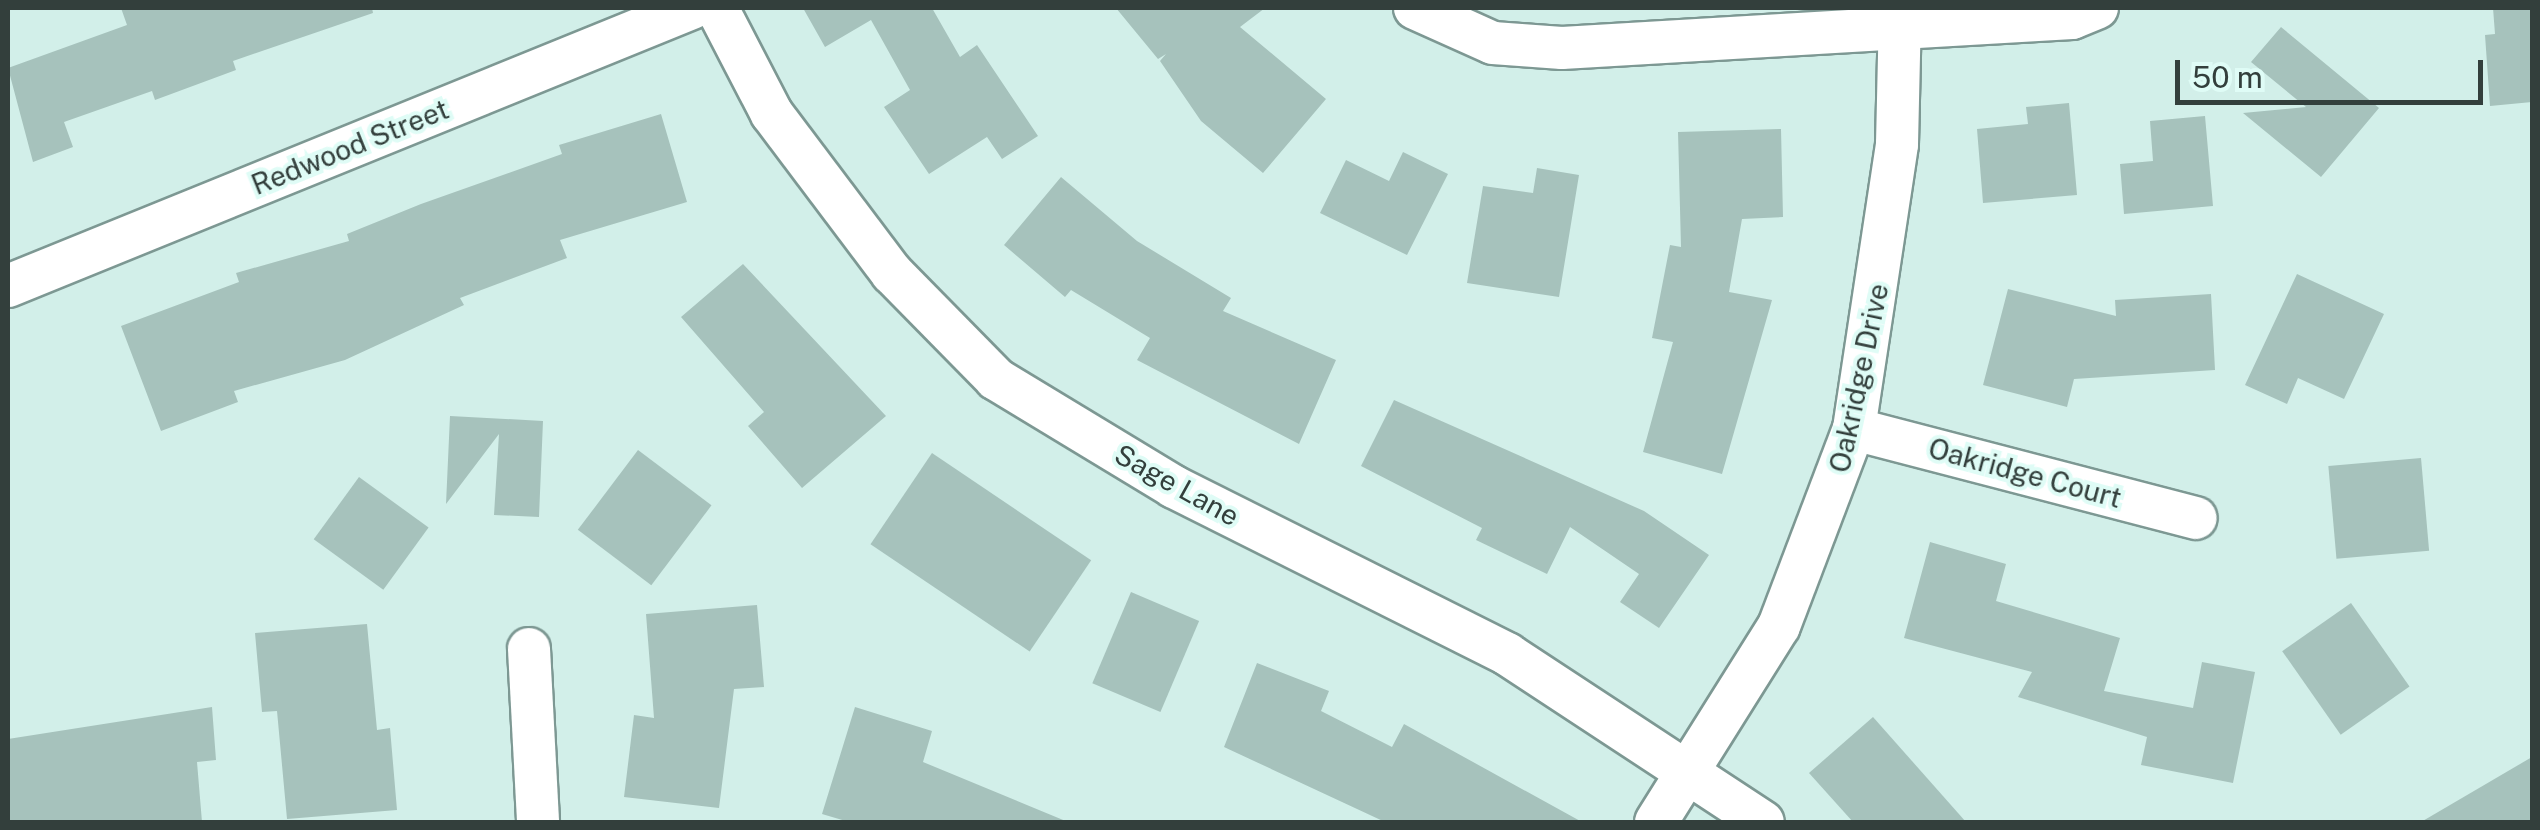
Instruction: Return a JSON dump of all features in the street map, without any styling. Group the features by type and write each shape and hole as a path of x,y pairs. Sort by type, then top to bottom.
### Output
{"street":[{"name":"Redwood Street","path":"8,286 692,8"},
{"name":"Sage Lane","path":"717,8 796,146 904,288 996,378 1174,487 1508,654 1694,772 1763,822"},
{"path":"1415,8 1493,43 1562,48 1901,15 2072,18 2096,8"},
{"name":"Oakridge Drive","path":"1656,822 1694,772 1778,626 1854,429 1893,183 1901,15"},
{"name":"Oakridge Court","path":"1854,429 2196,518"},
{"path":"530,649 538,822"}],"building":[{"path":"121,8 372,8 373,13 233,61 236,70 155,100 152,91 64,122 73,147 33,162 8,68 127,25"},
{"path":"803,8 932,8 960,57 977,45 1038,136 1002,159 987,137 929,174 884,107 910,90 871,20 825,47"},
{"path":"1116,8 1265,8 1240,27 1326,99 1263,173 1201,121 1160,61 1166,54 1158,59"},
{"path":"2493,8 2532,8 2532,102 2490,106 2485,35 2495,34"},
{"path":"2281,27 2379,108 2321,177 2243,113 2306,107 2251,62"},
{"path":"2069,103 2077,195 1983,203 1977,129 2028,124 2026,107"},
{"path":"661,114 687,202 560,240 567,258 460,298 464,305 345,360 234,391 238,402 161,431 121,326 239,282 236,273 349,241 347,234 562,154 559,145"},
{"path":"2205,116 2213,206 2124,214 2120,164 2153,161 2150,121"},
{"path":"1781,129 1783,217 1742,219 1729,292 1772,300 1722,474 1643,452 1673,342 1652,338 1670,245 1681,247 1678,132"},
{"path":"1403,152 1448,174 1407,255 1320,213 1346,160 1389,181"},
{"path":"1537,168 1579,175 1559,297 1467,283 1483,186 1533,193"},
{"path":"1061,177 1137,241 1231,298 1223,311 1336,360 1299,444 1137,360 1150,338 1071,290 1065,297 1004,245"},
{"path":"743,264 886,416 802,488 748,426 764,412 681,317"},
{"path":"2297,274 2384,314 2344,399 2298,378 2287,404 2245,385"},
{"path":"2008,289 2116,316 2115,300 2211,294 2215,370 2074,379 2067,407 1983,385"},
{"path":"1394,400 1644,511 1709,555 1659,628 1620,602 1639,574 1570,527 1547,574 1476,540 1482,528 1361,466"},
{"path":"450,416 543,421 539,517 494,515 499,434 446,504"},
{"path":"638,450 711,505 651,585 578,530"},
{"path":"932,453 1091,560 1030,652 870,544"},
{"path":"2421,458 2429,551 2336,559 2328,466"},
{"path":"359,477 429,528 383,590 314,539"},
{"path":"1930,542 2006,564 1996,601 2120,638 2104,691 2193,708 2202,662 2255,672 2233,783 2141,765 2147,737 2018,697 2032,672 1904,638"},
{"path":"1131,592 1199,621 1160,712 1092,683"},
{"path":"2351,603 2410,687 2341,735 2282,651"},
{"path":"757,605 764,687 734,689 719,808 624,797 634,715 654,718 646,614"},
{"path":"367,624 377,730 390,728 397,810 287,819 277,711 262,712 255,633"},
{"path":"1257,663 1329,691 1321,711 1392,747 1404,724 1582,822 1385,822 1224,747"},
{"path":"212,707 216,760 197,762 202,822 8,822 8,739"},
{"path":"855,707 932,731 923,762 1068,822 849,822 822,814"},
{"path":"1873,717 1966,822 1853,822 1809,773"},
{"path":"2532,757 2532,822 2421,822"}]}
